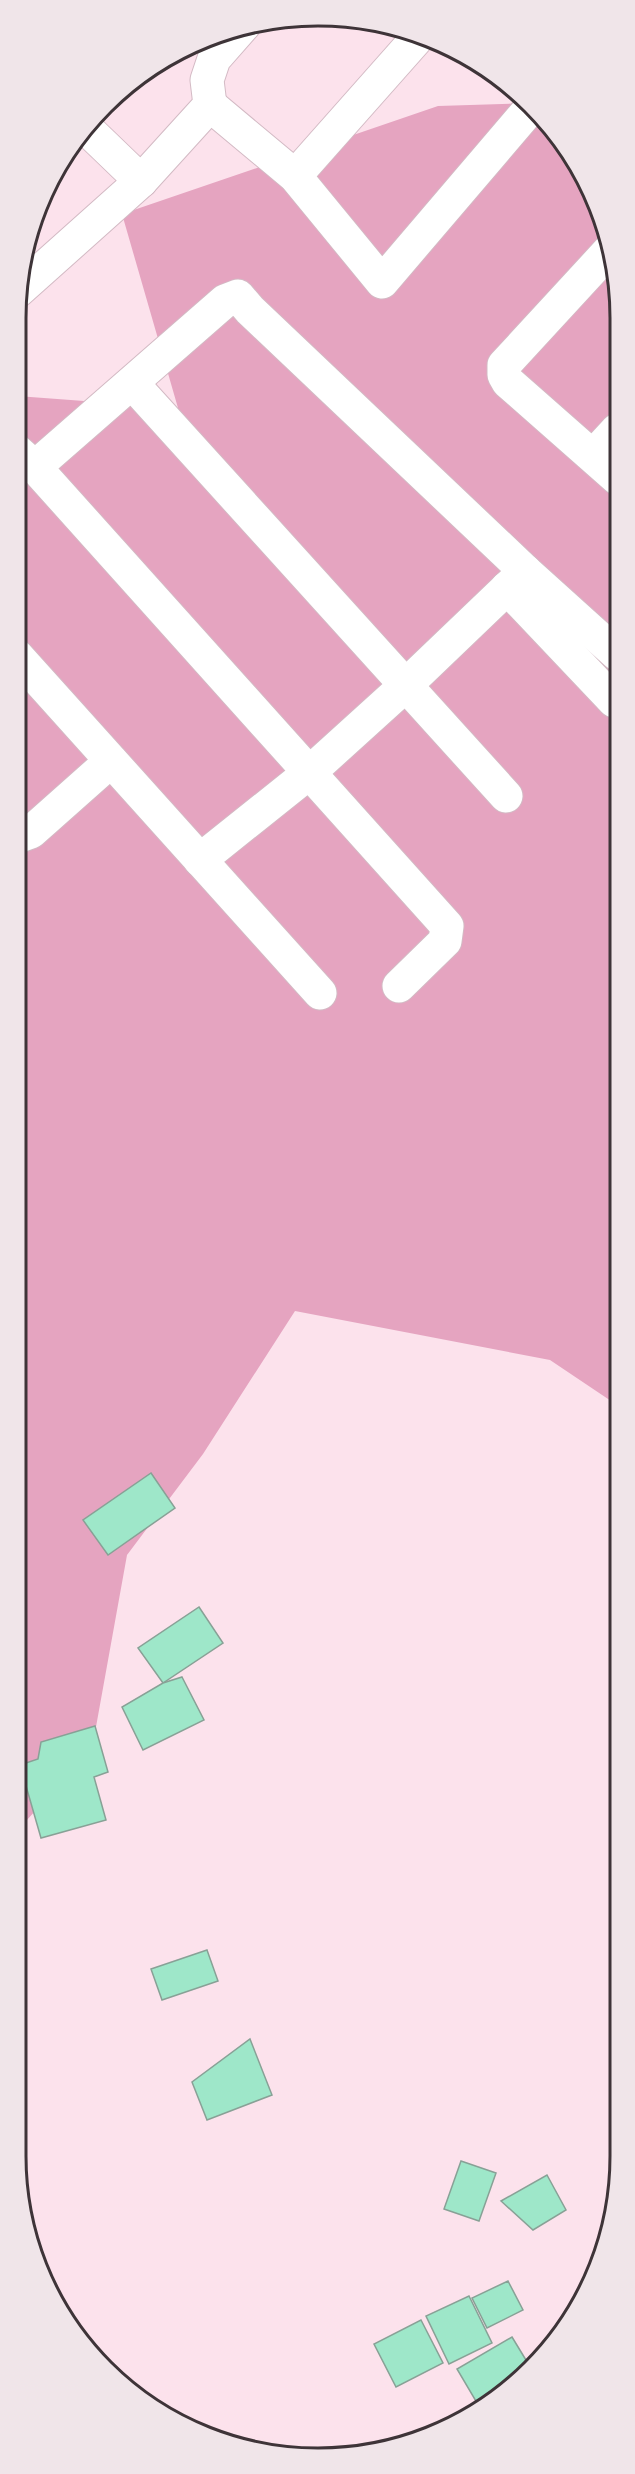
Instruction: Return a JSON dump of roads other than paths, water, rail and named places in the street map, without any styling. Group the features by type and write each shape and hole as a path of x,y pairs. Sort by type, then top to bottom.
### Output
{"street":[{"path":"295,176 414,42"},
{"path":"218,43 206,52 210,105 295,176 382,282 526,113"},
{"path":"34,262 141,181 210,105"},
{"path":"91,133 141,181"},
{"path":"603,257 504,365 504,375 508,382 610,471"},
{"path":"399,986 445,941 447,926 26,459 132,383 225,301 238,296 516,579 610,695"},
{"path":"132,383 506,796"},
{"path":"593,456 610,438"},
{"path":"516,579 610,649"},
{"path":"200,860 310,772 406,685 516,579"},
{"path":"26,666 320,993"},
{"path":"26,834 31,832 111,761"}]}
